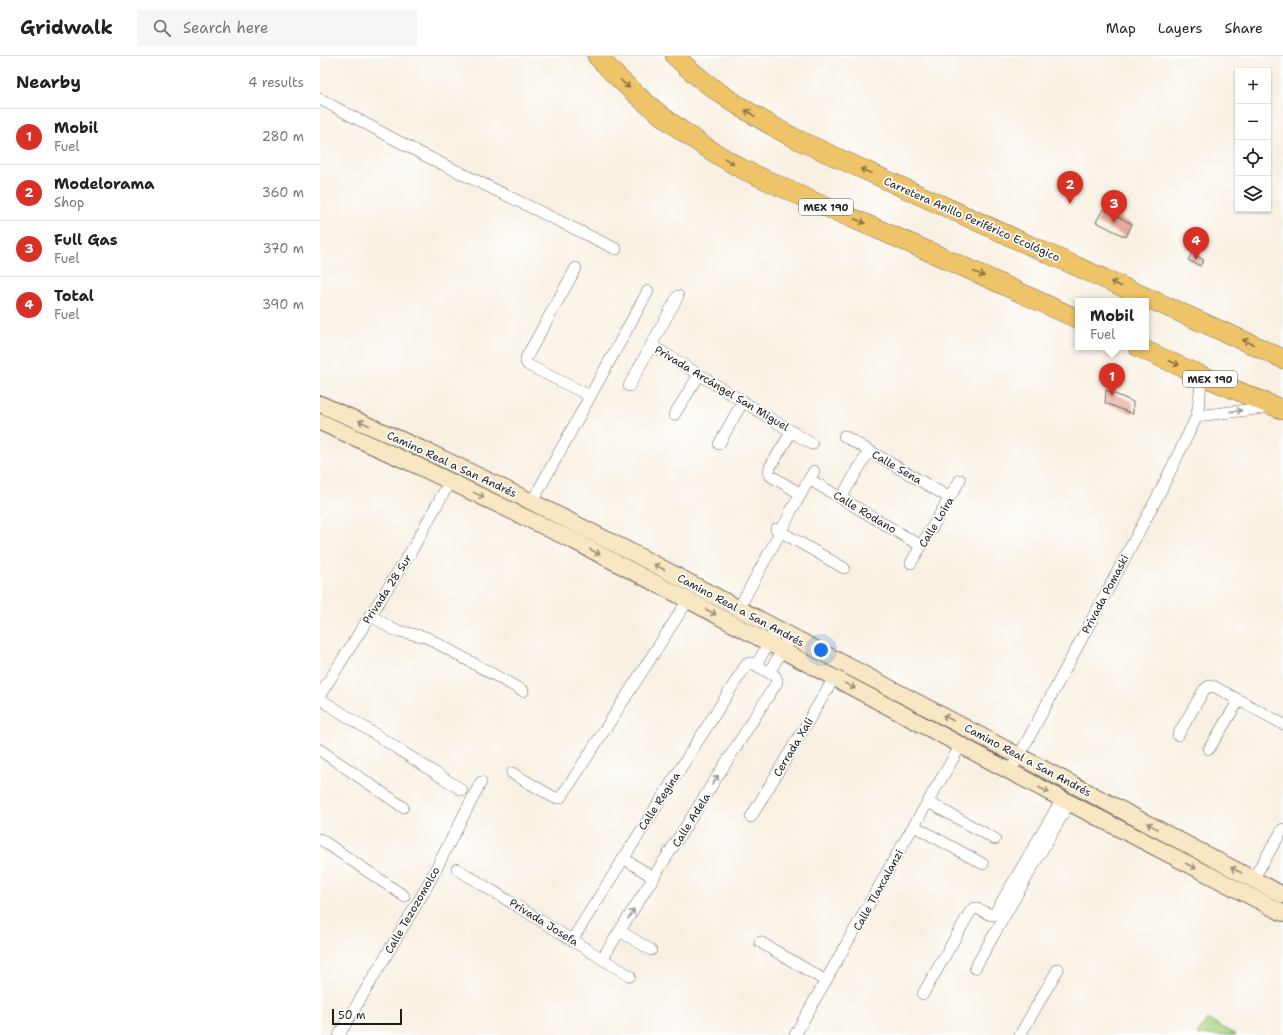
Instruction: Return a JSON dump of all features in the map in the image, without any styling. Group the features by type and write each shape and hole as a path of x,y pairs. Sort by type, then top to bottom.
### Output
{"highway":[{"name":"MEX 190","path":"597,56 614,74 643,100 675,125 743,169 1075,318"},
{"name":"Carretera Anillo Periférico Ecológico","path":"675,56 715,90 757,118 792,137 1148,298"},
{"name":"Carretera Anillo Periférico Ecológico","path":"1149,299 1283,359"},
{"name":"MEX 190","path":"1145,350 1279,409"}],"main road":[{"name":"Camino Real a San Andrés","path":"320,404 426,450 532,502 784,632 1283,895"},
{"name":"Camino Real a San Andrés","path":"320,422 418,466 574,541 688,600 961,746 1283,913"},
{"path":"418,466 426,450"},
{"path":"1127,833 1135,817"}],"street":[{"path":"320,99 420,153 616,249"},
{"path":"576,268 526,358 526,362 528,365 590,396"},
{"path":"532,502 648,291"},
{"path":"629,386 678,296"},
{"name":"Privada Arcángel San Miguel","path":"651,345 812,444"},
{"path":"674,415 699,375"},
{"name":"Privada Pomaski","path":"1010,771 1158,494 1197,416 1202,376"},
{"path":"719,444 743,402"},
{"path":"1197,416 1279,409"},
{"name":"Privada Arcángel San Miguel","path":"792,431 770,467 769,472 771,476 801,494"},
{"name":"Calle Sena","path":"844,436 950,498"},
{"path":"841,498 869,451"},
{"name":"Calle Rodano","path":"801,494 812,475 841,498 922,546"},
{"name":"Calle Loira","path":"911,563 960,480"},
{"name":"Privada 28 Sur","path":"320,695 413,548 450,481"},
{"path":"736,607 778,530 783,516 791,511 801,494"},
{"path":"778,530 844,568"},
{"path":"512,773 555,798 560,798 688,600"},
{"path":"370,615 394,630 426,637 523,691"},
{"path":"775,647 784,632"},
{"name":"Calle Regina","path":"572,940 746,665 753,664 775,647"},
{"name":"Calle Adela","path":"602,959 777,682 773,676 775,647"},
{"path":"753,664 773,676"},
{"name":"Cerrada Xali","path":"751,817 834,678"},
{"path":"1178,735 1204,690 1209,686 1215,687 1283,724"},
{"path":"320,699 462,790"},
{"path":"1209,749 1240,700"},
{"name":"Calle Tlaxcalanzi","path":"795,1035 961,746"},
{"path":"320,750 403,807"},
{"name":"Calle Tezozomolco","path":"339,1035 425,890 481,782"},
{"path":"975,968 1066,801"},
{"path":"923,994 970,912 974,908 978,908 990,915 996,913 1066,801"},
{"path":"928,802 995,839"},
{"path":"914,826 983,864"},
{"path":"1253,879 1283,828"},
{"path":"320,839 404,896"},
{"path":"623,858 654,878"},
{"name":"Privada Josefa","path":"457,869 630,976"},
{"path":"620,931 651,950"},
{"path":"760,942 826,981"},
{"path":"1020,1035 1058,969"}],"green space":[{"path":"1207,1019 1236,1035 1197,1035"}],"building":[{"path":"1103,209 1132,224 1126,237 1096,222"},
{"path":"1192,253 1204,260 1200,266 1188,260"},
{"path":"1106,390 1133,402 1133,414 1105,403"}],"place":[{"name":"Modelorama","path":"1070,204"},
{"name":"Full Gas","path":"1114,223"},
{"name":"Total","path":"1196,260"},
{"name":"Mobil","path":"1112,396"}]}
